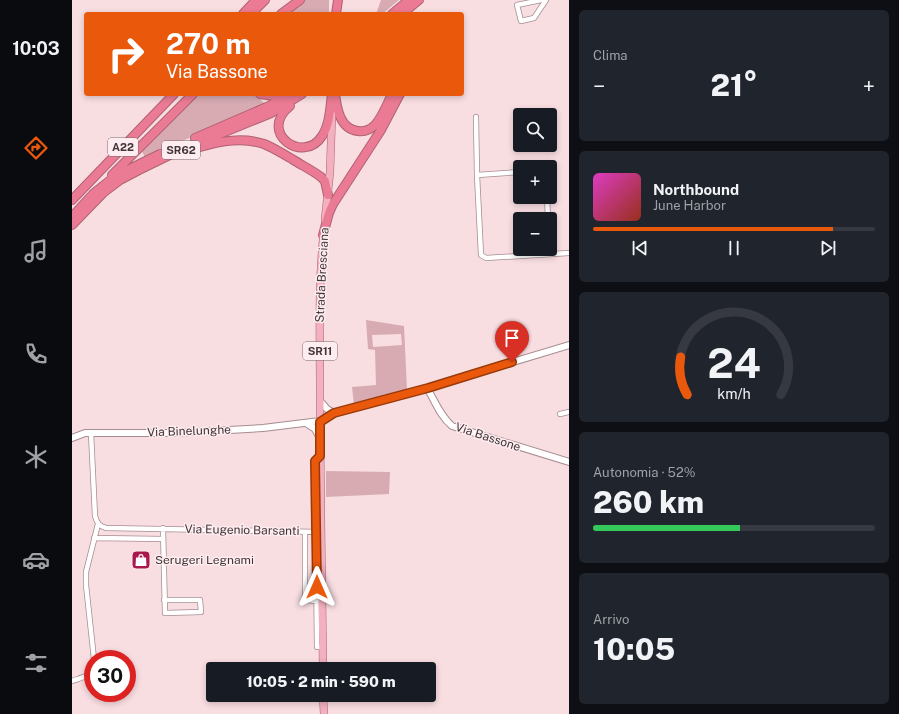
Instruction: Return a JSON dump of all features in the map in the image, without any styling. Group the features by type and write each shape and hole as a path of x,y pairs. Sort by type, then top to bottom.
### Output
{"highway":[{"path":"245,12 256,0"},
{"path":"253,12 265,0"},
{"path":"284,12 300,0"},
{"path":"335,12 338,0"},
{"path":"390,12 404,0"},
{"path":"394,12 409,0"},
{"path":"404,12 419,0"},
{"path":"412,12 423,0"},
{"name":"A22","path":"72,192 164,96"},
{"name":"A22","path":"72,200 172,96"},
{"path":"93,194 191,96"},
{"name":"SR62","path":"72,217 93,194 118,175 142,162 269,106 286,96"},
{"name":"SR62","path":"72,225 104,192 120,180 176,152 271,113 300,96"},
{"path":"301,96 284,110 278,123 278,128 282,137 290,144 298,147 306,147 314,144 323,135 334,96"},
{"path":"334,96 344,124 351,129 361,131 368,130 375,125 391,96"},
{"path":"323,235 333,204 380,130 399,96"},
{"path":"176,152 231,140 264,144 274,148 321,177 325,181 328,195"}],"main road":[{"path":"334,0 335,12"},
{"name":"Strada Bresciana","path":"323,662 318,470 320,456 320,281 323,235 328,195 334,96"},
{"path":"323,702 324,714"}],"street":[{"path":"541,0 517,5 521,21 534,18 546,0"},
{"path":"476,117 481,255 486,258 513,255"},
{"path":"477,175 513,172"},
{"path":"557,252 569,253"},
{"path":"320,422 334,413 428,388 569,345"},
{"name":"Via Bassone","path":"428,388 442,415 452,426 569,462"},
{"path":"320,401 327,409 334,413"},
{"path":"560,414 569,412"},
{"name":"Via Binelunghe","path":"72,438 85,433 169,433 212,431 263,428 320,422"},
{"path":"306,423 315,429 320,438"},
{"path":"91,433 95,516 98,524 86,572 86,585 93,650"},
{"name":"Via Eugenio Barsanti","path":"98,524 106,528 319,532"},
{"path":"163,528 164,600 165,613 201,612 200,600 164,600"},
{"path":"305,532 305,600 317,601"},
{"name":"Strada Bresciana","path":"319,532 317,647 323,647"},
{"path":"94,538 163,539"},
{"path":"72,681 84,677"}],"shaded area":[{"path":"304,0 329,0 329,12 288,12"},
{"path":"381,0 399,0 384,12 377,12"},
{"path":"196,96 257,96 266,105 145,157 141,150"},
{"path":"366,320 404,326 407,390 354,405 352,387 376,385 375,350 368,349","holes":["401,334 402,345 373,347 372,335"]},
{"path":"326,471 390,472 389,494 326,497"}],"place":[{"name":"Serugeri Legnami","path":"141,560"}],"route":[{"path":"317,587 315,461 320,456 320,422 334,413 428,388 512,362"}]}
